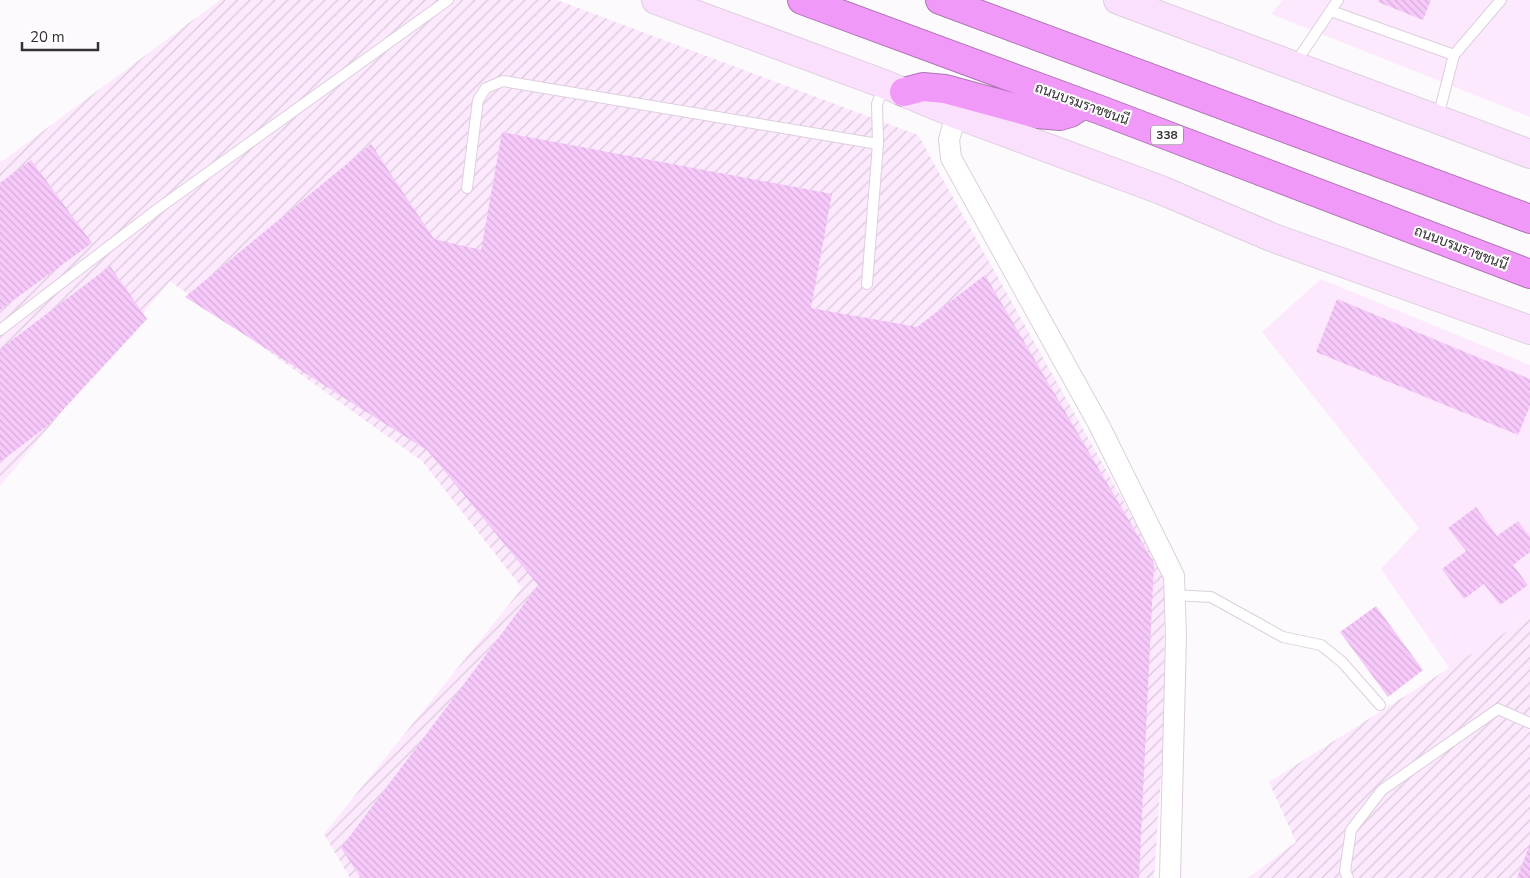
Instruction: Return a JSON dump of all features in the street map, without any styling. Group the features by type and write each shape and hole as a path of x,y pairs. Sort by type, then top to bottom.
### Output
{"highway":[{"name":"ถนนบรมราชชนนี","path":"802,0 1082,105 1103,111 1530,274"},
{"path":"940,0 1530,219"},
{"path":"894,88 945,88 1037,114 1060,116 1070,113 1082,105"}],"main road":[{"path":"656,0 1161,190 1272,237 1530,330"},
{"path":"1118,0 1530,154"}],"street":[{"path":"956,114 949,140 951,158 1099,426 1174,576 1173,595 1176,637 1170,878"}],"lane":[{"path":"0,330 159,208 448,0"},
{"path":"1293,66 1338,0"},
{"path":"1438,120 1454,55 1501,0"},
{"path":"1331,11 1454,55"},
{"path":"467,188 478,100 486,88 503,81 878,144"},
{"path":"867,284 878,144 878,104 894,88"},
{"path":"1173,595 1211,597 1283,637 1321,645 1342,662 1380,705"},
{"path":"1348,878 1345,871 1351,830 1382,790 1498,709 1530,723"}],"shaded area":[{"path":"220,0 557,0 918,135 1164,573 1165,721 1154,878 350,878 324,834 522,588 422,461 170,281 0,486 0,163"},
{"path":"1283,0 1530,0 1530,117 1271,14"},
{"path":"1321,279 1530,365 1530,617 1450,669 1381,569 1419,528 1262,332"},
{"path":"1530,617 1530,878 1248,878 1296,842 1269,782"}],"building":[{"path":"1379,0 1431,0 1423,20 1378,2"},
{"path":"502,132 832,194 811,308 917,327 985,275 1154,563 1139,878 361,878 341,848 538,585 428,451 185,297 371,144 434,239 481,250"},
{"path":"31,160 92,243 0,310 0,183"},
{"path":"110,266 147,319 50,424 0,462 0,349"},
{"path":"1337,299 1530,379 1530,406 1518,435 1316,352"},
{"path":"1476,507 1497,536 1518,521 1530,537 1530,552 1513,565 1528,585 1500,605 1484,584 1464,599 1442,569 1466,551 1448,528"},
{"path":"1376,606 1423,670 1388,697 1340,632"},
{"path":"1530,844 1530,878 1517,878"}]}
